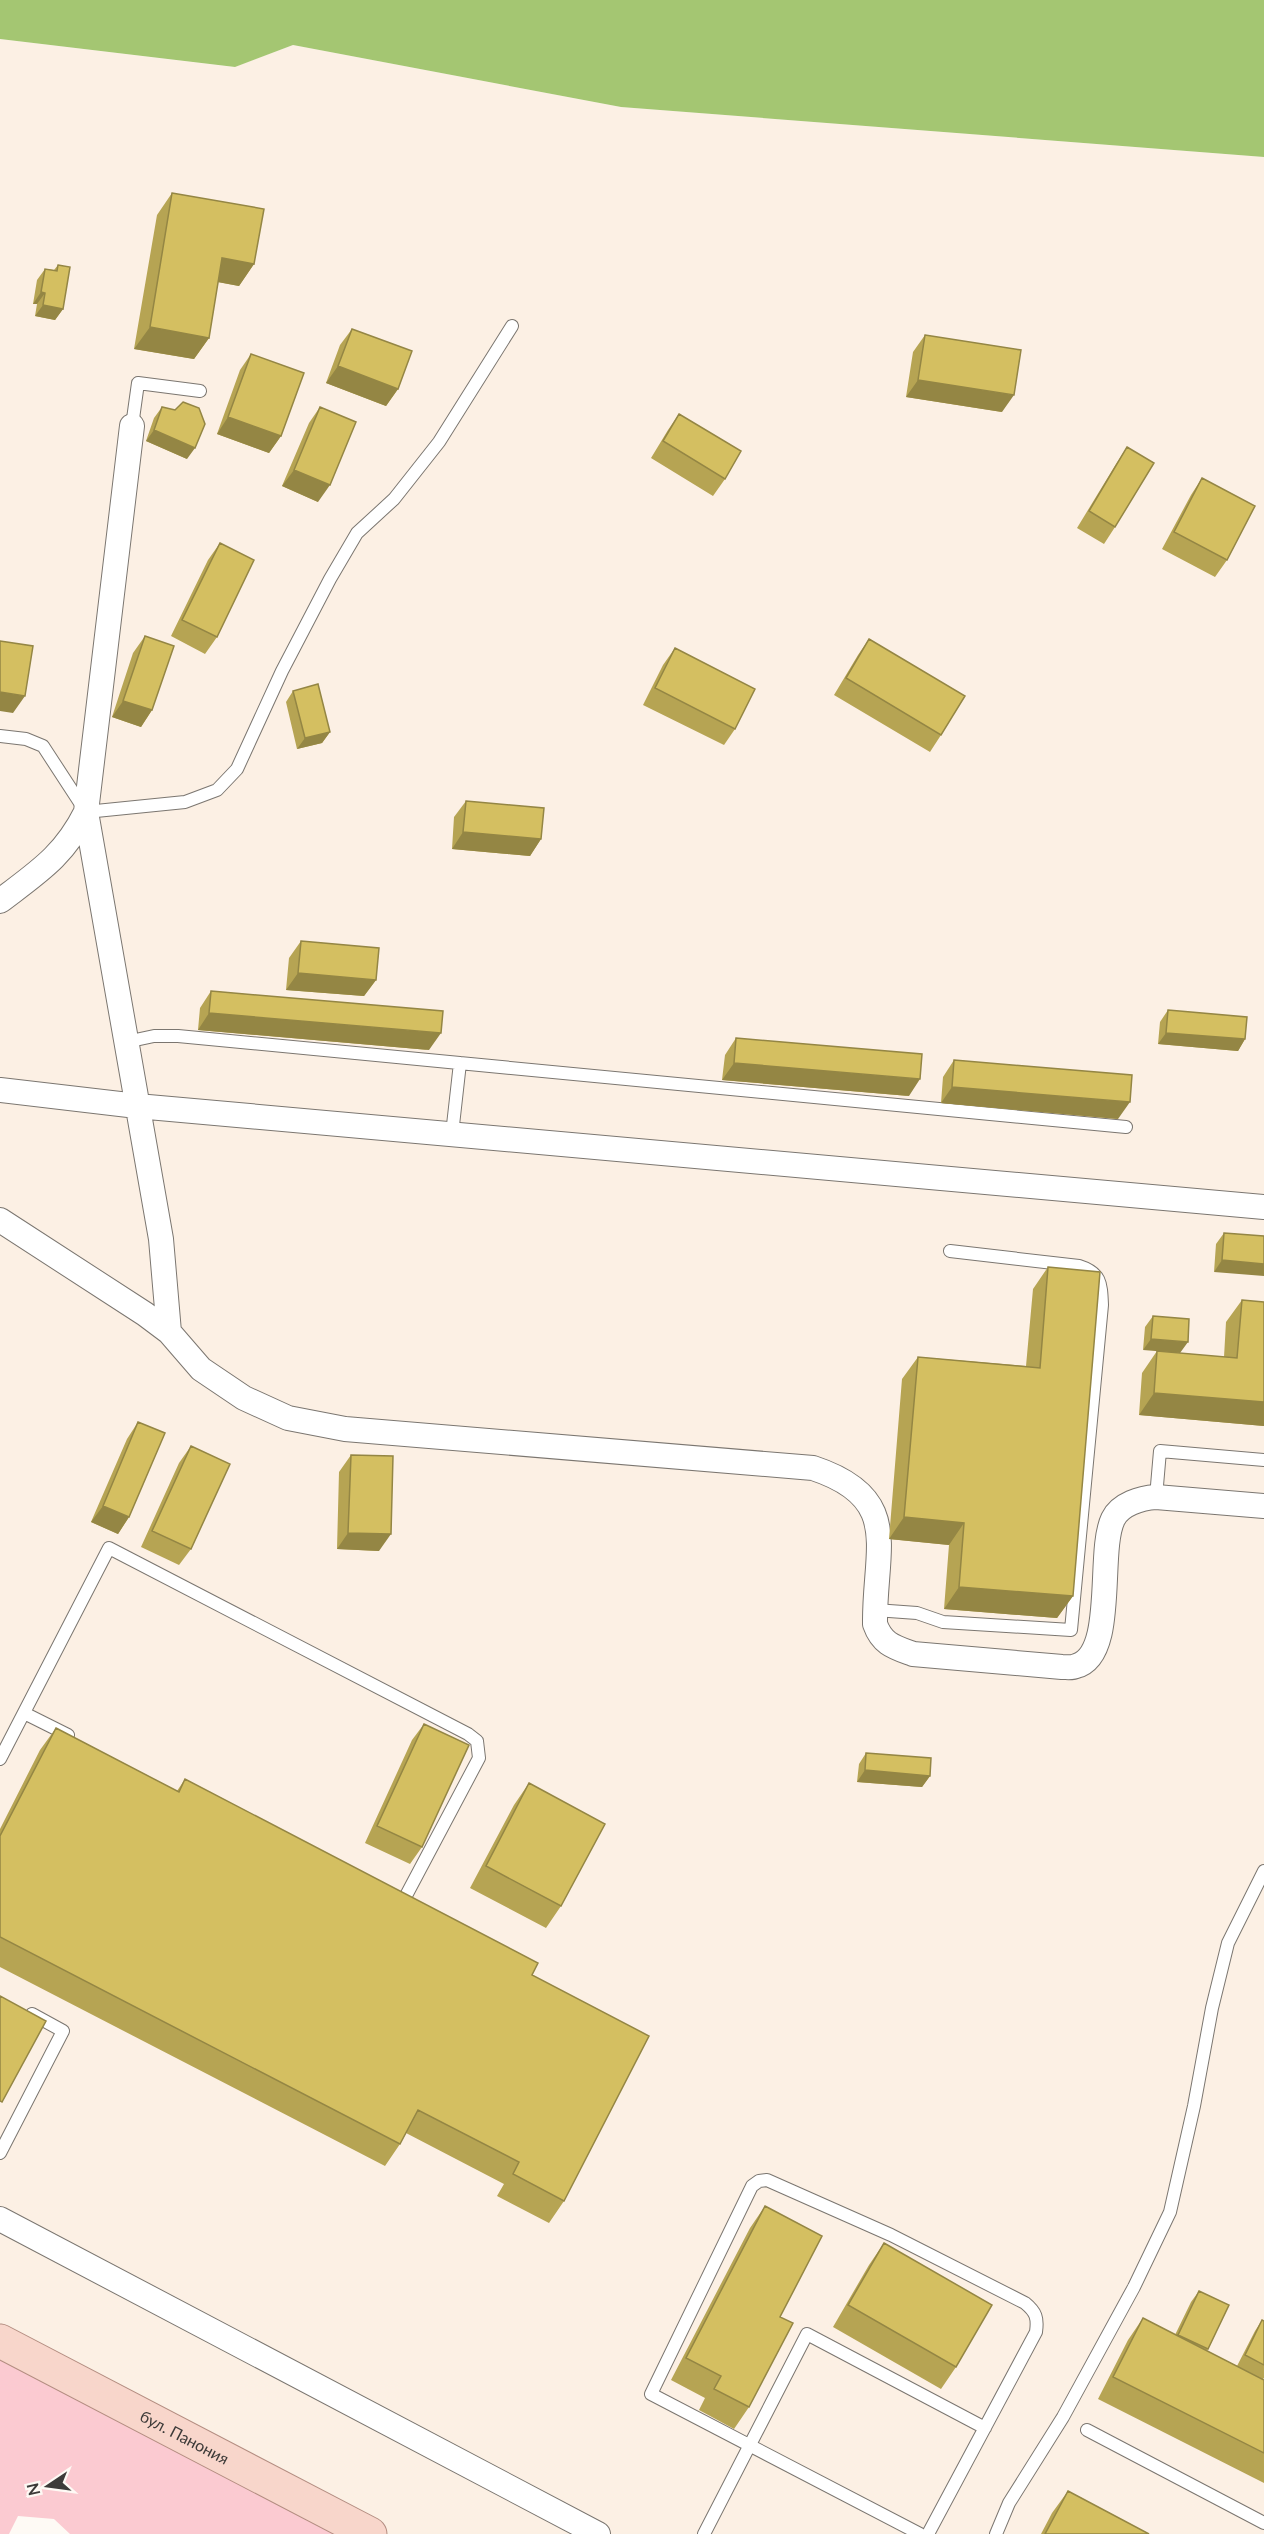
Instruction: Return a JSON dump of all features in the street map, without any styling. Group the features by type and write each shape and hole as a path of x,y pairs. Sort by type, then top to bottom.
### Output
{"main road":[{"name":"бул. Панония","path":"0,2341 370,2534"}],"street":[{"path":"132,426 86,812 161,1239 169,1332"},
{"path":"0,901 62,851 74,835 86,812"},
{"path":"0,1090 137,1106 1264,1207"},
{"path":"0,1220 145,1314 169,1332 201,1369 244,1398 288,1418 345,1429 813,1468 836,1476 855,1487 869,1503 877,1520 875,1624 880,1637 896,1648 913,1654 1062,1667 1077,1666 1089,1658 1097,1646 1101,1629 1108,1535 1114,1517 1128,1504 1156,1497 1264,1506"},
{"path":"0,2219 597,2534"}],"lane":[{"path":"0,736 26,739 43,746 86,812 185,802 217,790 237,769 282,671 357,533 394,499 439,441 512,326"},
{"path":"132,426 138,383 200,391"},
{"path":"126,1042 154,1036 178,1036 1126,1127"},
{"path":"452,1134 460,1063"},
{"path":"875,1610 918,1613 943,1622 1071,1630 1102,1305 1101,1283 1092,1270 1079,1266 950,1251"},
{"path":"1156,1497 1160,1451 1264,1460"},
{"path":"0,1759 109,1548 268,1629 468,1734 477,1741 479,1758 400,1907 390,1901"},
{"path":"24,1713 76,1740"},
{"path":"996,2534 1009,2503 1064,2417 1134,2287 1170,2212 1194,2106 1212,2008 1228,1943 1264,1871"},
{"path":"0,2153 63,2031 21,2008"},
{"path":"920,2534 651,2394 752,2186 759,2181 767,2180 891,2235 1024,2303 1034,2311 1038,2322 1036,2332 928,2534"},
{"path":"704,2534 807,2334 985,2428"},
{"path":"1087,2430 1264,2523"}],"shaded area":[{"path":"0,0 1264,0 1264,157 621,107 293,45 235,67 0,39"},
{"path":"0,39 234,67 293,45 621,107 1264,157 1264,2534 370,2534 0,2341"},
{"path":"0,2341 370,2534 70,2534 54,2519 18,2516 9,2534 0,2534"}],"building":[{"path":"172,193 264,209 254,264 222,258 209,338 150,327"},
{"path":"58,265 70,267 63,309 43,305 45,293 41,292 45,269 57,271"},
{"path":"352,329 412,351 398,389 338,366"},
{"path":"925,335 1021,350 1014,395 918,380"},
{"path":"251,354 304,373 281,436 228,417"},
{"path":"183,402 199,408 205,424 195,448 154,430 162,407 175,410"},
{"path":"320,407 356,422 330,485 294,470"},
{"path":"679,414 741,451 725,479 663,441"},
{"path":"1127,447 1154,463 1115,527 1089,511"},
{"path":"1202,478 1255,506 1227,560 1174,532"},
{"path":"220,543 254,560 217,637 182,620"},
{"path":"145,636 174,646 152,710 123,701"},
{"path":"869,639 965,696 941,735 846,678"},
{"path":"0,641 33,646 25,696 0,692"},
{"path":"675,648 755,689 735,729 655,688"},
{"path":"318,684 330,732 305,738 293,691"},
{"path":"466,801 544,808 541,839 463,832"},
{"path":"301,941 379,948 376,980 298,973"},
{"path":"211,991 443,1011 441,1033 209,1013"},
{"path":"1168,1010 1247,1017 1245,1039 1166,1033"},
{"path":"736,1038 922,1054 920,1079 734,1063"},
{"path":"954,1060 1132,1075 1130,1102 952,1087"},
{"path":"1224,1233 1264,1236 1264,1264 1222,1260"},
{"path":"1048,1267 1100,1272 1073,1596 959,1587 964,1523 904,1517 918,1357 1040,1368"},
{"path":"1242,1300 1264,1302 1264,1402 1154,1393 1157,1351 1237,1358"},
{"path":"1153,1316 1189,1319 1188,1342 1151,1339"},
{"path":"138,1422 165,1433 129,1517 103,1506"},
{"path":"191,1446 230,1464 191,1549 152,1531"},
{"path":"351,1455 393,1456 391,1534 348,1533"},
{"path":"424,1724 469,1745 422,1847 377,1826"},
{"path":"56,1728 179,1792 185,1779 538,1963 532,1975 649,2036 564,2201 513,2174 519,2162 418,2110 400,2144 0,1937 0,1836"},
{"path":"866,1753 931,1758 930,1776 865,1770"},
{"path":"529,1783 605,1824 561,1906 486,1866"},
{"path":"0,1996 46,2021 2,2102 0,2101"},
{"path":"765,2206 822,2236 780,2317 793,2323 749,2407 714,2389 721,2376 686,2358"},
{"path":"884,2243 992,2305 956,2367 848,2305"},
{"path":"1199,2291 1229,2305 1208,2349 1178,2335"},
{"path":"1143,2318 1264,2380 1264,2453 1113,2377"},
{"path":"1262,2320 1264,2321 1264,2365 1245,2355"},
{"path":"1068,2491 1149,2534 1045,2534"}]}
